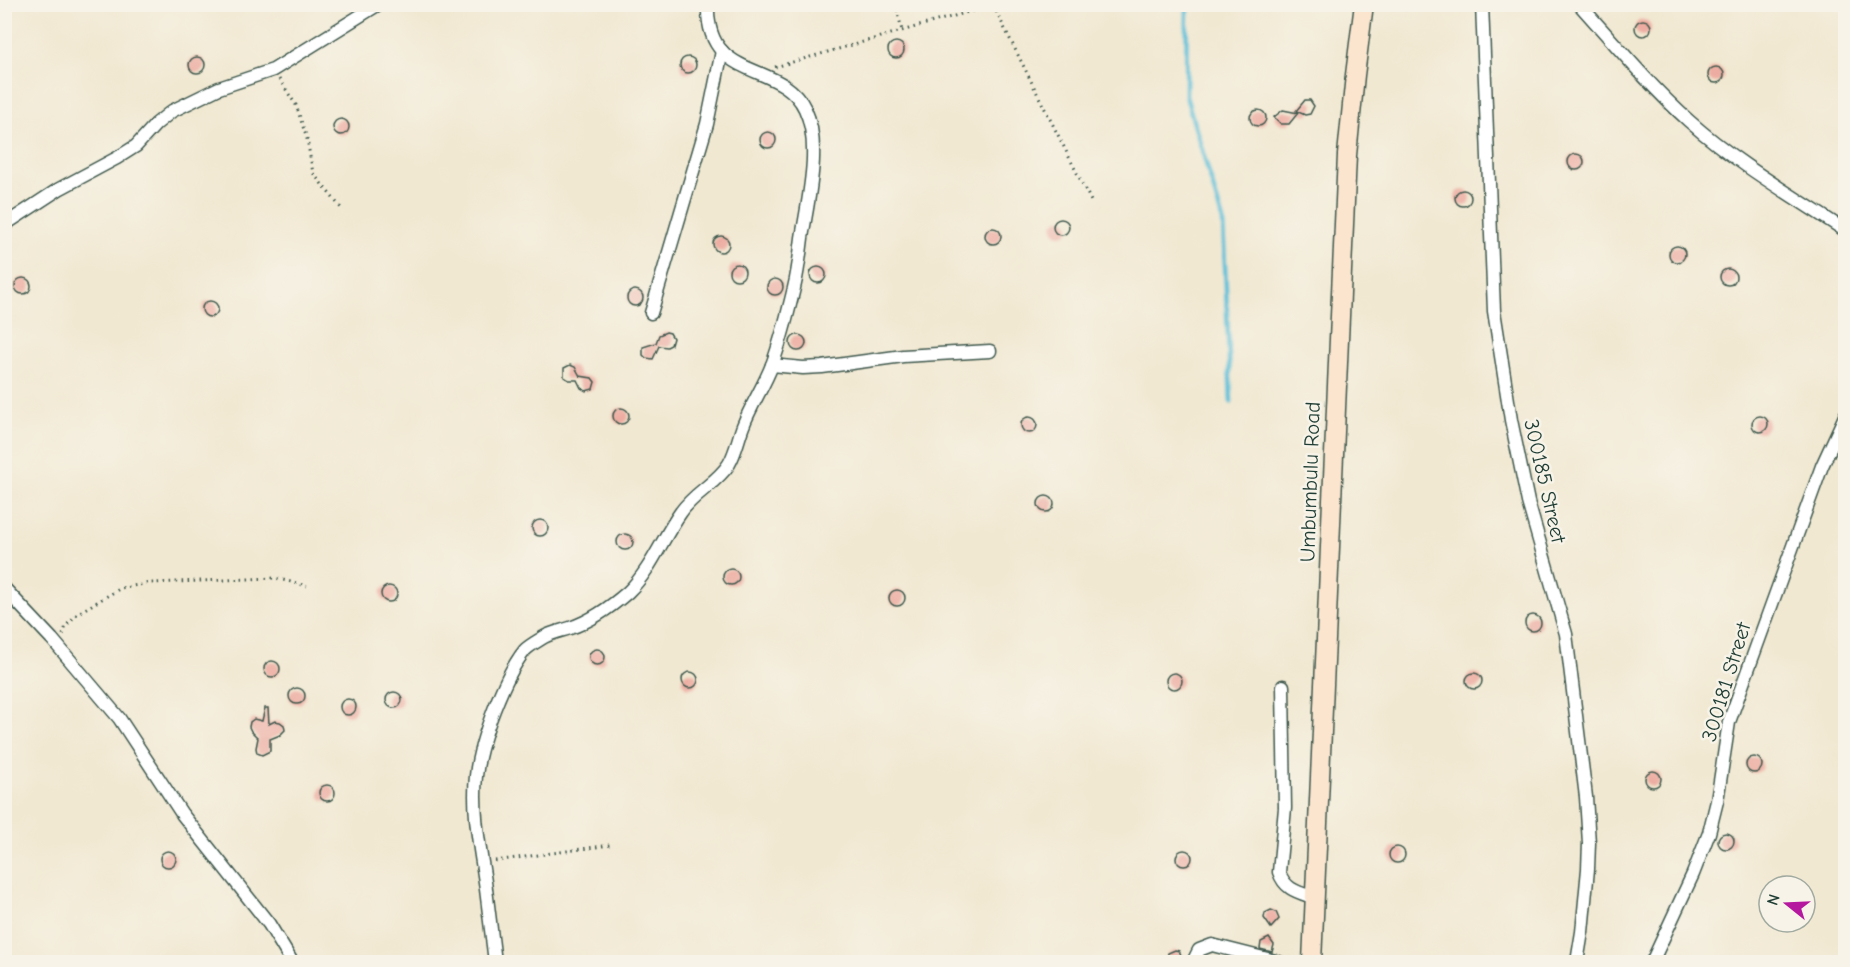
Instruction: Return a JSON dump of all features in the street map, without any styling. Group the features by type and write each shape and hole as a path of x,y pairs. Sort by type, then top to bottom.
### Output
{"main road":[{"name":"Umbumbulu Road","path":"1312,963 1347,155 1364,4"}],"street":[{"path":"4,225 59,189 136,146 164,116 186,103 219,88 273,70 378,4"},
{"path":"495,963 477,830 476,776 489,728 512,670 527,648 556,631 586,621 628,591 645,570 682,510 728,465 743,426 772,365 794,288 810,188 813,148 811,127 804,107 785,87 730,59 722,51 711,37 707,20 708,4"},
{"name":"300185 Street","path":"1482,4 1494,311 1511,420 1528,502 1566,634 1586,797 1588,869 1577,963"},
{"path":"1579,4 1651,85 1690,122 1744,163 1845,231"},
{"path":"651,312 707,124 722,51"},
{"path":"772,365 822,367 903,356 990,351"},
{"name":"300181 Street","path":"1652,963 1693,874 1709,833 1717,801 1729,722 1822,466 1845,414"},
{"path":"4,588 60,648 119,718 182,814 269,924 292,963"},
{"path":"1283,686 1285,808 1279,873 1282,882 1288,888 1315,898"},
{"path":"1193,963 1199,950 1212,945 1279,963"}],"path":[{"path":"897,4 902,31"},
{"path":"756,72 993,5 1090,201"},
{"path":"273,70 296,105 307,139 313,173 341,208"},
{"path":"60,648 66,626 78,613 121,588 150,583 275,579 307,586"},
{"path":"482,862 610,846"}],"building":[{"path":"1643,20 1651,28 1643,36 1635,28"},
{"path":"896,42 904,50 896,58 888,50"},
{"path":"197,57 205,65 197,73 189,65"},
{"path":"688,57 696,65 688,73 680,65"},
{"path":"1716,67 1724,75 1716,83 1708,75"},
{"path":"1305,100 1310,100 1314,106 1310,114 1305,115 1296,111"},
{"path":"1258,110 1266,118 1258,126 1250,118"},
{"path":"1283,110 1298,113 1289,124 1281,124 1274,117"},
{"path":"341,119 349,127 341,135 333,127"},
{"path":"768,132 776,140 768,148 760,140"},
{"path":"1576,154 1584,162 1576,170 1568,162"},
{"path":"1463,190 1471,198 1463,206 1455,198"},
{"path":"1061,219 1069,227 1061,235 1053,227"},
{"path":"993,228 1001,236 993,244 985,236"},
{"path":"721,236 729,244 721,252 713,244"},
{"path":"1677,246 1685,254 1677,262 1669,254"},
{"path":"737,264 745,272 737,280 729,272"},
{"path":"818,267 826,275 818,283 810,275"},
{"path":"1728,269 1736,277 1728,285 1720,277"},
{"path":"23,278 31,286 23,294 15,286"},
{"path":"775,279 783,287 775,295 767,287"},
{"path":"635,290 643,298 635,306 627,298"},
{"path":"210,301 218,309 210,317 202,309"},
{"path":"670,333 673,338 671,345 659,346 653,359 646,358 643,355 643,347 656,343 659,335"},
{"path":"798,335 806,343 798,351 790,343"},
{"path":"570,365 575,367 580,376 592,378 595,382 593,389 586,391 581,388 577,380 564,377 564,368"},
{"path":"621,408 629,416 621,424 613,416"},
{"path":"1760,416 1768,424 1760,432 1752,424"},
{"path":"1029,417 1037,425 1029,433 1021,425"},
{"path":"1046,496 1054,504 1046,512 1038,504"},
{"path":"540,520 548,528 540,536 532,528"},
{"path":"625,534 633,542 625,550 617,542"},
{"path":"731,569 739,577 731,585 723,577"},
{"path":"389,586 397,594 389,602 381,594"},
{"path":"897,590 905,598 897,606 889,598"},
{"path":"1533,615 1541,623 1533,631 1525,623"},
{"path":"597,649 605,657 597,665 589,657"},
{"path":"272,661 280,669 272,677 264,669"},
{"path":"690,672 698,680 690,688 682,680"},
{"path":"1174,673 1182,681 1174,689 1166,681"},
{"path":"1474,673 1482,681 1474,689 1466,681"},
{"path":"297,688 305,696 297,704 289,696"},
{"path":"394,692 402,700 394,708 386,700"},
{"path":"348,699 356,707 348,715 340,707"},
{"path":"265,708 268,708 269,724 275,721 280,722 284,725 285,730 270,739 270,751 262,755 257,753 258,738 249,727 250,722 254,719 262,721"},
{"path":"1754,757 1762,765 1754,773 1746,765"},
{"path":"1653,771 1661,779 1653,787 1645,779"},
{"path":"327,785 335,793 327,801 319,793"},
{"path":"1726,833 1734,841 1726,849 1718,841"},
{"path":"1397,847 1405,855 1397,863 1389,855"},
{"path":"1184,850 1192,858 1184,866 1176,858"},
{"path":"168,851 176,859 168,867 160,859"},
{"path":"1271,910 1276,912 1279,919 1271,928 1264,918 1265,913"},
{"path":"1269,938 1274,945 1272,952 1260,949 1261,942"},
{"path":"1179,951 1185,963 1166,963 1168,953"}],"waterway":[{"path":"1187,4 1186,96 1223,221 1231,402"}]}
